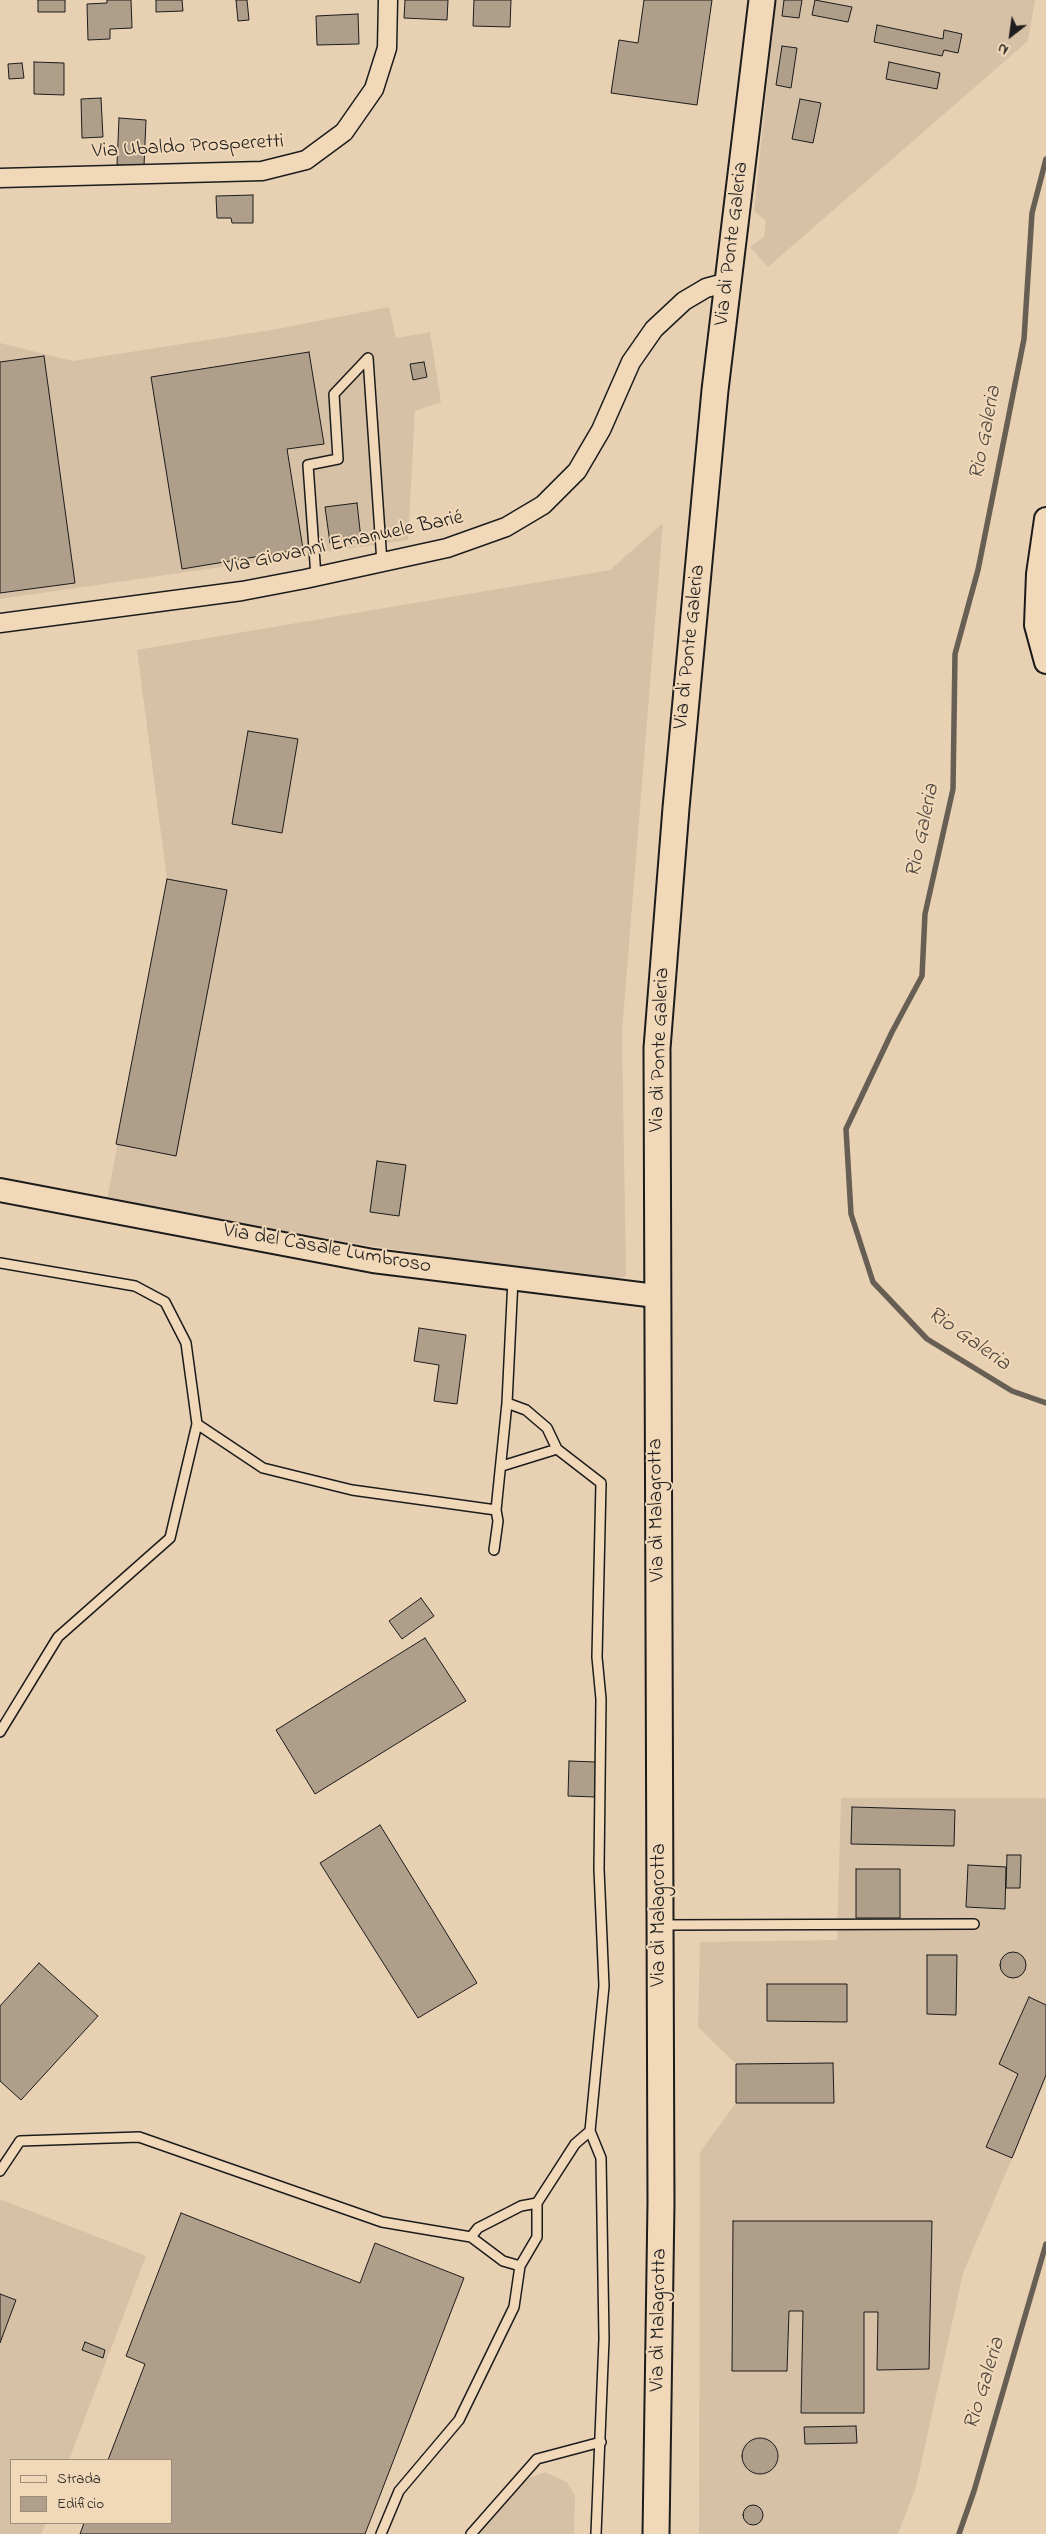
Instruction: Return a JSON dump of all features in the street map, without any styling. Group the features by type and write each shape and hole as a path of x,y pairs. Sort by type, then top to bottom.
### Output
{"main road":[{"name":"Via di Ponte Galeria","path":"656,1296 657,1048 677,798 728,282 762,0"},
{"name":"Via di Malagrotta","path":"656,1296 661,1925 661,2203 656,2534"}],"street":[{"name":"Via Ubaldo Prosperetti","path":"0,178 262,171 306,160 344,132 374,88 387,48 388,0"},
{"name":"Via Giovanni Emanuele Barié","path":"0,623 242,591 316,577 468,542 506,527 543,505 570,479 592,448 631,362 654,329 684,301 706,288 728,282"},
{"path":"1046,519 1038,574 1036,625 1046,662"},
{"name":"Via del Casale Lumbroso","path":"0,1190 372,1261 656,1296"}],"lane":[{"path":"316,577 308,465 338,459 334,394 368,358 382,563"},
{"path":"0,1263 135,1286 165,1302 186,1344 197,1424 170,1538 58,1637 0,1732"},
{"path":"494,1550 498,1521 496,1510 508,1403 513,1278"},
{"path":"508,1403 526,1410 546,1428 557,1449 601,1483 596,1657 601,1699 599,1869 604,1986 590,2131 601,2158 604,2339 596,2534"},
{"path":"197,1424 263,1468 352,1490 496,1510"},
{"path":"502,1466 557,1449"},
{"path":"661,1925 974,1924"},
{"path":"381,2534 399,2491 459,2420 514,2307 520,2266 536,2237 537,2203 576,2144 590,2131"},
{"path":"0,2171 20,2141 139,2138 382,2222 471,2238 504,2261 520,2266"},
{"path":"471,2238 478,2228 521,2206 537,2203"},
{"path":"471,2534 537,2459 601,2442"}],"shaded area":[{"path":"776,0 1035,0 1028,41 768,267 750,247 764,237 766,221 754,211"},
{"path":"389,307 396,338 430,332 441,402 415,411 408,540 0,599 0,343 73,361 277,329"},
{"path":"663,523 622,1031 626,1276 608,1280 322,1239 107,1200 167,879 137,650 610,570"},
{"path":"841,1798 1046,1798 1046,2079 963,2273 916,2487 898,2534 699,2534 700,2152 736,2103 736,2064 698,2027 700,1942 837,1940"},
{"path":"0,2199 146,2256 69,2459 10,2459 10,2524 46,2524 41,2534 0,2534"},
{"path":"545,2472 567,2482 575,2496 574,2534 475,2534 518,2482"}],"building":[{"path":"38,0 65,0 65,12 38,12"},
{"path":"107,0 131,0 132,28 110,29 110,39 88,40 87,4 107,3"},
{"path":"156,0 182,0 183,11 156,12"},
{"path":"236,0 247,0 249,20 238,21"},
{"path":"405,0 448,0 447,20 404,18"},
{"path":"474,0 511,0 510,27 473,26"},
{"path":"644,0 712,0 697,105 611,93 619,40 638,43"},
{"path":"784,0 802,0 799,18 782,16"},
{"path":"815,0 852,7 848,22 812,15"},
{"path":"358,14 359,44 317,45 316,16"},
{"path":"877,25 943,39 944,30 962,34 958,53 944,50 942,56 874,42"},
{"path":"782,46 797,48 791,88 776,85"},
{"path":"34,62 64,63 64,95 34,94"},
{"path":"889,62 940,73 937,89 886,79"},
{"path":"22,63 24,78 9,79 8,64"},
{"path":"101,98 103,137 82,138 81,99"},
{"path":"800,99 821,103 813,143 792,139"},
{"path":"119,118 146,120 144,166 117,165"},
{"path":"253,195 253,223 232,223 231,218 217,218 216,196"},
{"path":"309,352 324,444 287,449 303,549 182,569 151,377"},
{"path":"44,356 75,583 0,593 0,362"},
{"path":"424,362 427,377 413,380 410,364"},
{"path":"357,503 361,539 330,543 325,507"},
{"path":"248,731 298,739 282,833 232,824"},
{"path":"167,879 227,890 176,1156 116,1144"},
{"path":"377,1161 406,1165 399,1216 370,1212"},
{"path":"419,1328 466,1335 457,1404 434,1401 439,1365 414,1361"},
{"path":"421,1598 434,1616 402,1639 389,1621"},
{"path":"425,1638 466,1701 315,1794 276,1730"},
{"path":"569,1761 596,1762 595,1797 568,1796"},
{"path":"852,1807 955,1810 954,1846 851,1844"},
{"path":"380,1825 477,1983 418,2018 320,1863"},
{"path":"1007,1855 1021,1855 1020,1888 1006,1888"},
{"path":"968,1865 1006,1867 1005,1909 966,1907"},
{"path":"856,1869 900,1869 900,1918 856,1918"},
{"path":"1013,1952 1022,1956 1026,1965 1022,1974 1013,1978 1004,1974 1000,1965 1004,1956"},
{"path":"927,1955 957,1955 956,2015 927,2014"},
{"path":"39,1963 98,2016 21,2100 0,2081 0,2006"},
{"path":"767,1984 847,1984 847,2022 767,2021"},
{"path":"1029,1997 1046,2005 1046,2075 1012,2158 986,2147 1018,2074 999,2064"},
{"path":"833,2063 834,2103 736,2103 736,2064"},
{"path":"181,2213 360,2283 375,2243 464,2278 365,2534 80,2534 84,2524 172,2524 172,2459 108,2459 145,2364 126,2356"},
{"path":"733,2221 932,2221 929,2369 877,2370 878,2312 864,2312 864,2413 801,2413 803,2311 789,2311 787,2371 732,2371"},
{"path":"0,2294 16,2300 0,2343"},
{"path":"85,2342 105,2350 103,2358 82,2350"},
{"path":"856,2426 857,2443 805,2444 804,2427"},
{"path":"760,2438 773,2443 778,2456 773,2469 760,2474 747,2469 742,2456 747,2443"},
{"path":"749,2505 757,2505 763,2511 763,2519 757,2525 749,2525 743,2519 743,2511"}],"waterway":[{"name":"Rio Galeria","path":"1046,159 1032,213 1024,339 978,570 955,654 953,789 925,914 922,976 892,1032 846,1129 851,1214 873,1282 927,1339 1012,1391 1046,1403"},
{"name":"Rio Galeria","path":"959,2534 974,2491 1046,2244"}]}
